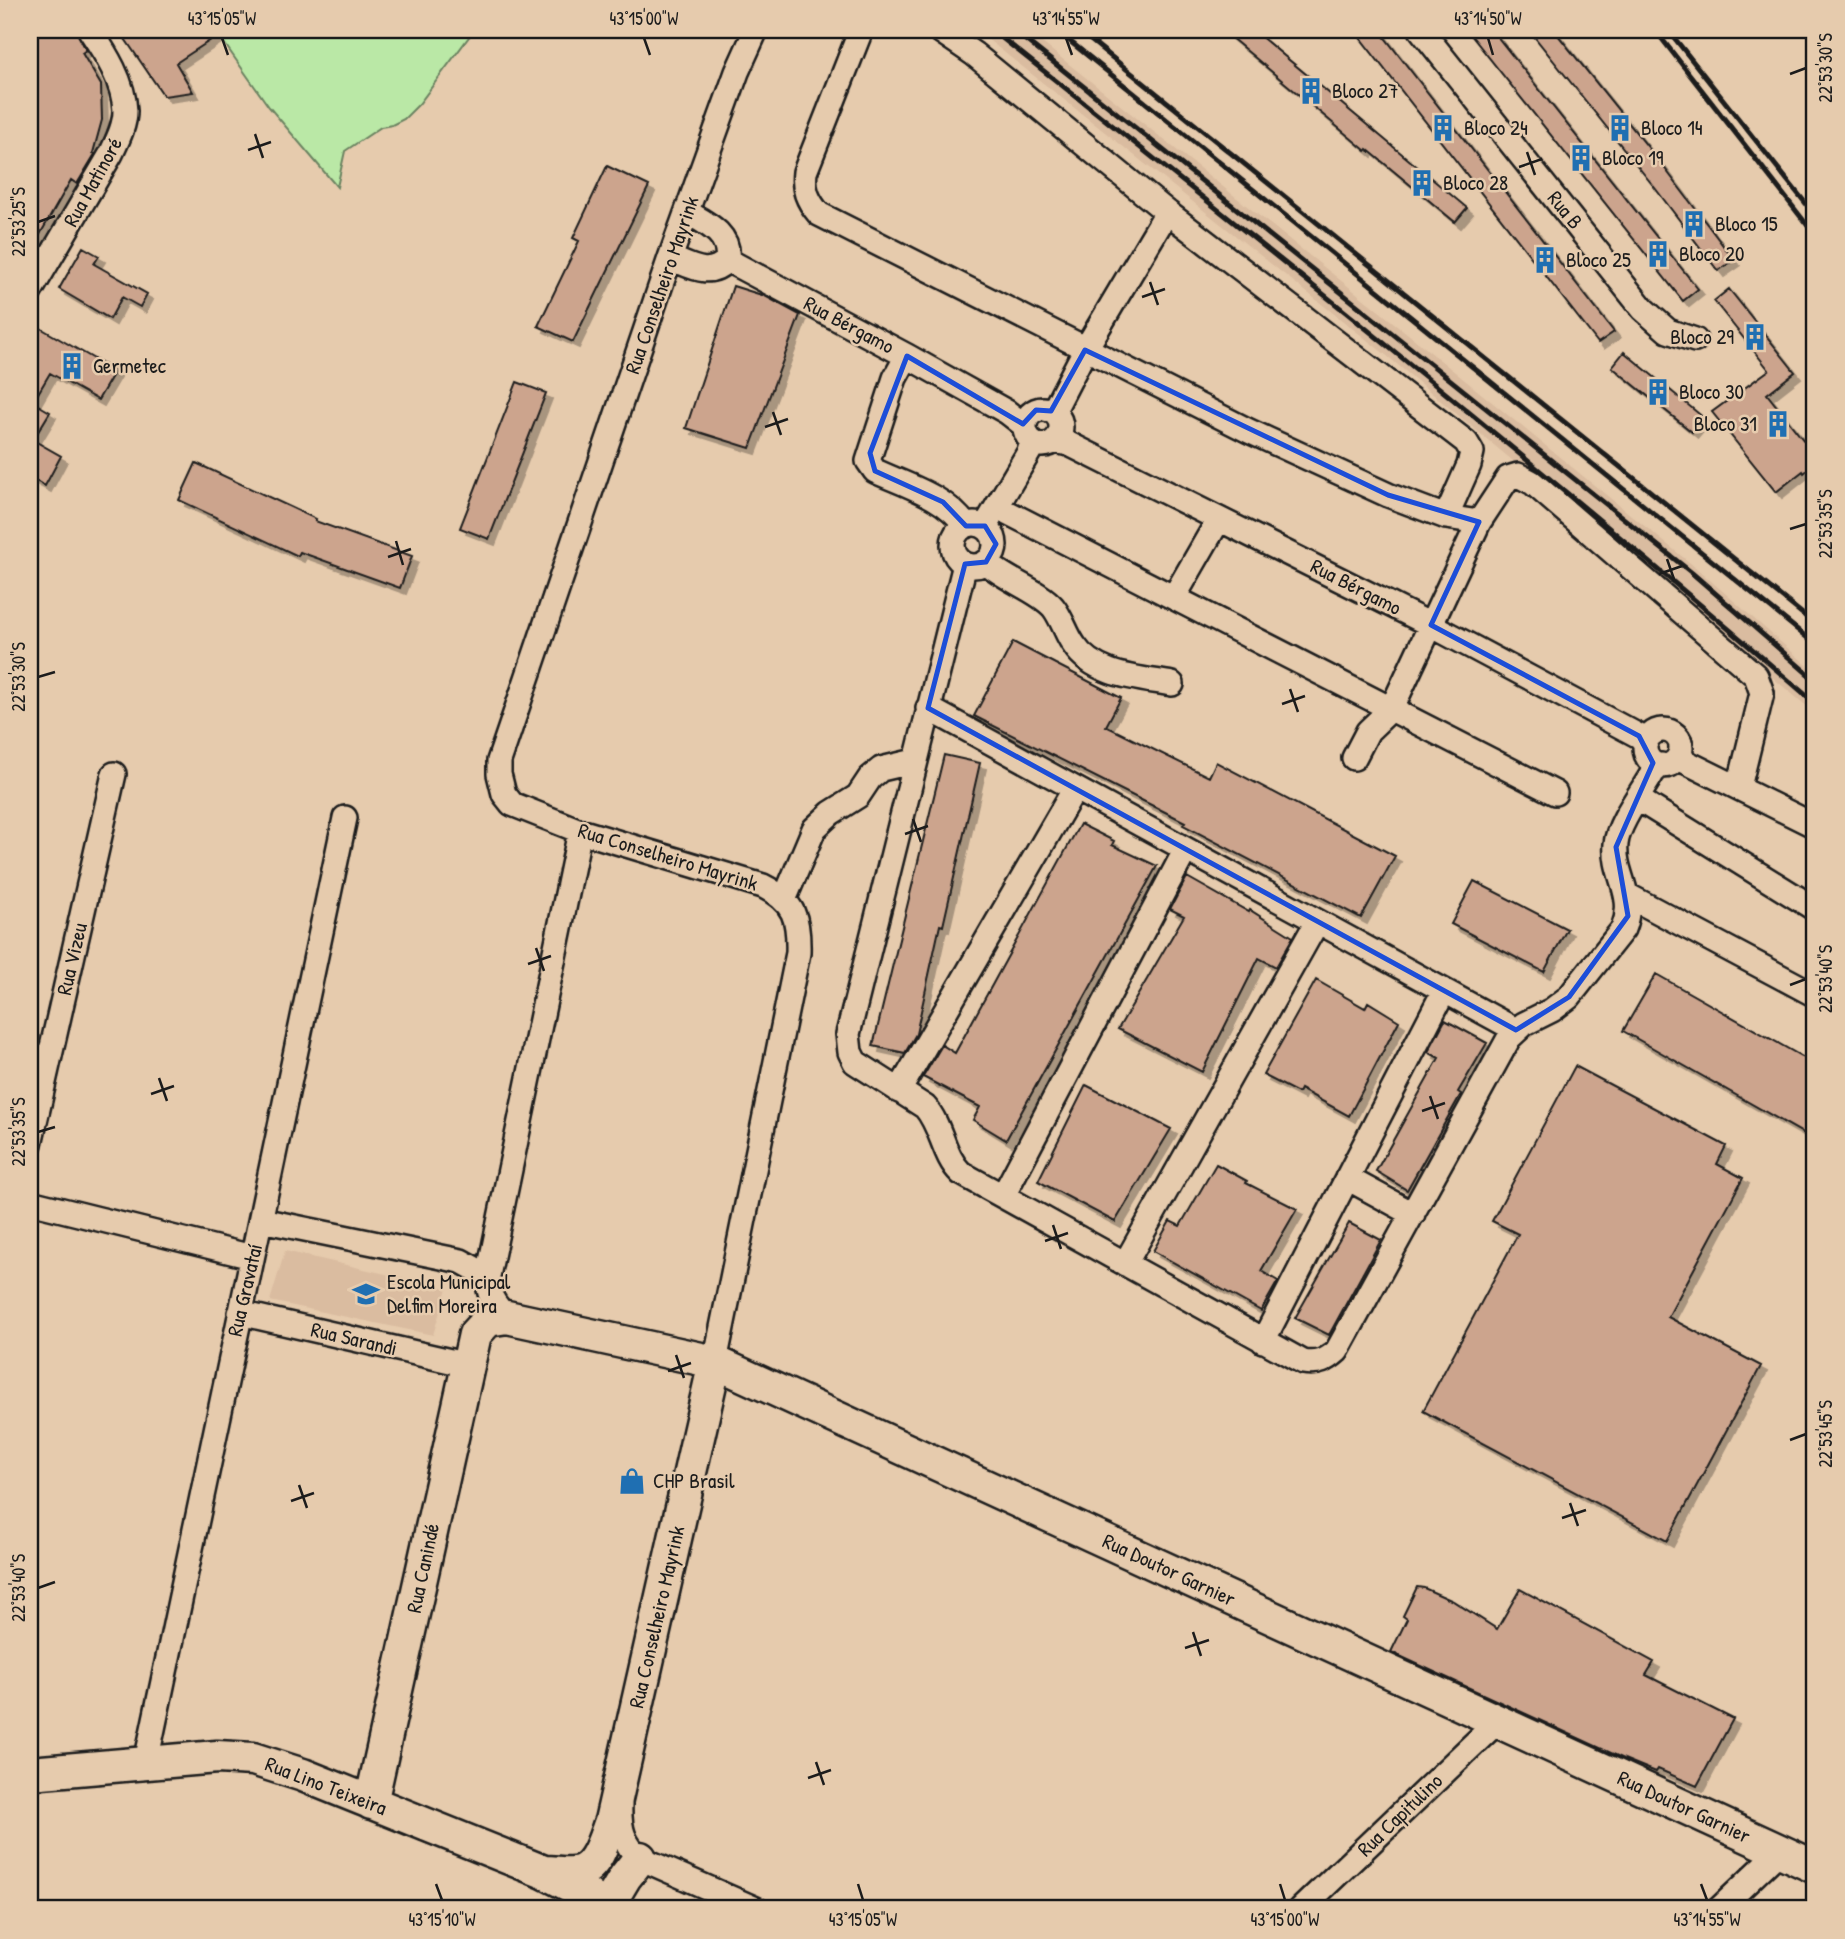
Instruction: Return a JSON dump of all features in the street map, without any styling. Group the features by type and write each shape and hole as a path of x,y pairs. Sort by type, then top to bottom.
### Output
{"main road":[{"name":"Rua Doutor Garnier","path":"507,1317 715,1362 1815,1867"},
{"name":"Rua Canindé","path":"371,1803 475,1334 488,1320 507,1317"},
{"name":"Rua Conselheiro Mayrink","path":"622,1774 715,1362"},
{"name":"Rua Lino Teixeira","path":"30,1773 217,1757 253,1759 277,1765 544,1872 585,1893 599,1909"},
{"path":"544,1872 576,1873 589,1866 597,1856 611,1821 622,1774"},
{"path":"606,1909 640,1858"}],"street":[{"name":"Rua Matinoré","path":"30,292 111,154 121,132 125,113 121,91 107,56 90,30"},
{"name":"Rua Conselheiro Mayrink","path":"715,1362 798,953 799,927 791,907 776,893 763,886 580,831 512,804 504,794 499,761 670,258 737,72 756,30"},
{"path":"861,30 805,172 804,184 811,204 819,214 1249,431 1388,495 1447,517 1479,523"},
{"path":"939,30 974,54 1167,212 1466,442 1472,452 1469,465 1447,517"},
{"name":"Rua B","path":"1421,30 1643,309 1668,331 1695,340"},
{"path":"670,258 704,270 713,270 727,260 727,243 722,236 687,212"},
{"path":"1167,212 1041,428 982,519 958,531 954,549 958,558 999,574 1053,607 1076,648 1091,661 1113,673 1172,684"},
{"name":"Rua Bérgamo","path":"727,260 1041,428 1431,625 1660,754 1739,787 1815,826"},
{"path":"907,356 895,378 868,461 875,471 943,502 956,512 982,519 1174,597 1555,793"},
{"path":"1354,758 1368,731 1392,708 1479,523 1508,478 1518,475 1525,478 1750,670 1761,685 1762,694 1739,787"},
{"path":"982,519 993,534 996,544 993,554 976,563 928,708 848,1034 850,1052 855,1062 925,1107 933,1116 956,1168 1303,1362 1312,1364 1337,1351 1509,1038 1516,1030 1552,1010 1578,988 1623,929 1629,911 1616,846 1621,828 1660,754"},
{"path":"1174,597 1219,519"},
{"path":"928,708 1516,1030"},
{"path":"784,900 814,829 831,813 858,796 870,778 881,769 915,761"},
{"name":"Rua Vizeu","path":"30,1143 114,774"},
{"path":"899,1091 1074,790"},
{"path":"1638,799 1815,909"},
{"name":"Rua Gravataí","path":"146,1762 345,818"},
{"path":"507,1317 490,1297 488,1276 580,831"},
{"path":"1003,1196 1185,851"},
{"path":"1627,895 1815,995"},
{"path":"1125,1264 1317,922"},
{"path":"1263,1341 1444,991"},
{"path":"1347,1178 1413,1214"},
{"path":"30,1202 252,1257"},
{"path":"261,1220 461,1261 488,1276"},
{"path":"461,1261 494,1251"},
{"name":"Rua Sarandi","path":"240,1313 468,1364"},
{"name":"Rua Capitulino","path":"1301,1909 1498,1721"},
{"name":"Rua Conselheiro Mayrink","path":"622,1774 619,1819 625,1841 640,1858"},
{"path":"1719,1909 1780,1851"},
{"path":"640,1858 756,1909"}],"highlighted area":[{"path":"1085,350 1388,495 1479,522 1431,625 1639,736 1653,763 1616,847 1628,916 1569,997 1516,1030 928,708 965,564 986,562 996,544 985,526 966,526 943,502 875,471 870,453 907,356 1023,424 1036,410 1051,411"}],"shaded area":[{"path":"976,30 1026,30 1695,567 1815,672 1815,713 1386,355"},
{"path":"285,1251 447,1288 433,1335 270,1301"}],"green space":[{"path":"215,30 474,30 419,104 404,119 381,127 345,151 337,187 269,107"}],"building":[{"path":"30,30 76,30 86,50 82,53 101,85 102,120 93,153 95,154 77,184 71,180 30,252"},
{"path":"119,30 226,30 176,63 193,92 164,96"},
{"path":"1222,30 1253,30 1467,208 1455,222"},
{"path":"1354,30 1379,30 1614,332 1598,343"},
{"path":"1467,30 1492,30 1698,289 1683,301"},
{"path":"1529,30 1554,30 1660,162 1734,260 1718,271"},
{"path":"607,166 649,186 573,342 538,326 579,241 573,238"},
{"path":"83,247 99,256 94,264 147,294 140,307 122,297 110,319 59,289"},
{"path":"733,286 765,296 800,315 750,448 686,428"},
{"path":"1729,289 1795,372 1767,394 1815,455 1815,464 1776,492 1712,412 1769,370 1714,301"},
{"path":"37,326 115,371 98,400 50,373 33,402 50,412 33,440 61,456 45,486 30,478 30,339"},
{"name":"Bloco 30","path":"1624,352 1704,418 1692,432 1612,367"},
{"path":"517,382 546,393 489,539 460,528"},
{"path":"196,463 316,519 315,521 412,556 400,588 300,552 298,556 179,500"},
{"path":"1013,642 1121,698 1106,726 1209,777 1216,762 1395,856 1361,918 1183,825 1185,822 974,716"},
{"path":"944,755 980,763 916,1034 905,1053 873,1046"},
{"path":"1080,824 1114,841 1112,845 1157,866 1006,1140 973,1120 980,1107 923,1077 942,1045 955,1053"},
{"path":"1187,877 1249,912 1250,910 1293,937 1276,967 1259,958 1202,1072 1118,1029 1184,916 1170,909"},
{"path":"1474,881 1567,929 1544,972 1451,924"},
{"path":"1656,974 1815,1064 1815,1140 1623,1031"},
{"path":"1316,980 1365,1008 1368,1002 1399,1021 1349,1116 1300,1089 1298,1093 1263,1075"},
{"path":"1445,1020 1487,1043 1407,1190 1376,1171 1439,1058 1428,1052"},
{"path":"1575,1066 1726,1146 1717,1164 1743,1178 1668,1317 1761,1366 1667,1541 1423,1411 1518,1234 1492,1221"},
{"path":"1086,1085 1171,1129 1115,1222 1038,1181"},
{"path":"1216,1164 1297,1209 1261,1271 1278,1281 1261,1311 1153,1251 1170,1221 1180,1226"},
{"path":"1349,1223 1381,1240 1329,1335 1295,1318"},
{"path":"1417,1587 1453,1601 1497,1629 1520,1589 1654,1662 1646,1675 1733,1719 1697,1786 1658,1769 1656,1772 1624,1759 1391,1652 1407,1619 1403,1616"}],"railway":[{"path":"992,30 1510,446 1815,703"},
{"path":"1013,30 1692,573 1815,680"},
{"path":"1056,30 1815,644"},
{"path":"1078,30 1815,624"},
{"path":"1655,30 1815,235"},
{"path":"1668,30 1815,215"}],"place":[{"name":"Bloco 27","path":"1311,91"},
{"name":"Bloco 24","path":"1443,128"},
{"name":"Bloco 14","path":"1620,128"},
{"name":"Bloco 19","path":"1581,158"},
{"name":"Bloco 28","path":"1422,183"},
{"name":"Bloco 15","path":"1694,224"},
{"name":"Bloco 20","path":"1658,254"},
{"name":"Bloco 25","path":"1545,260"},
{"name":"Bloco 29","path":"1755,337"},
{"name":"Germetec","path":"72,366"},
{"name":"Bloco 30","path":"1658,392"},
{"name":"Bloco 31","path":"1778,424"},
{"name":"Escola Municipal Delfim Moreira","path":"366,1294"},
{"name":"CHP Brasil","path":"632,1481"}]}
